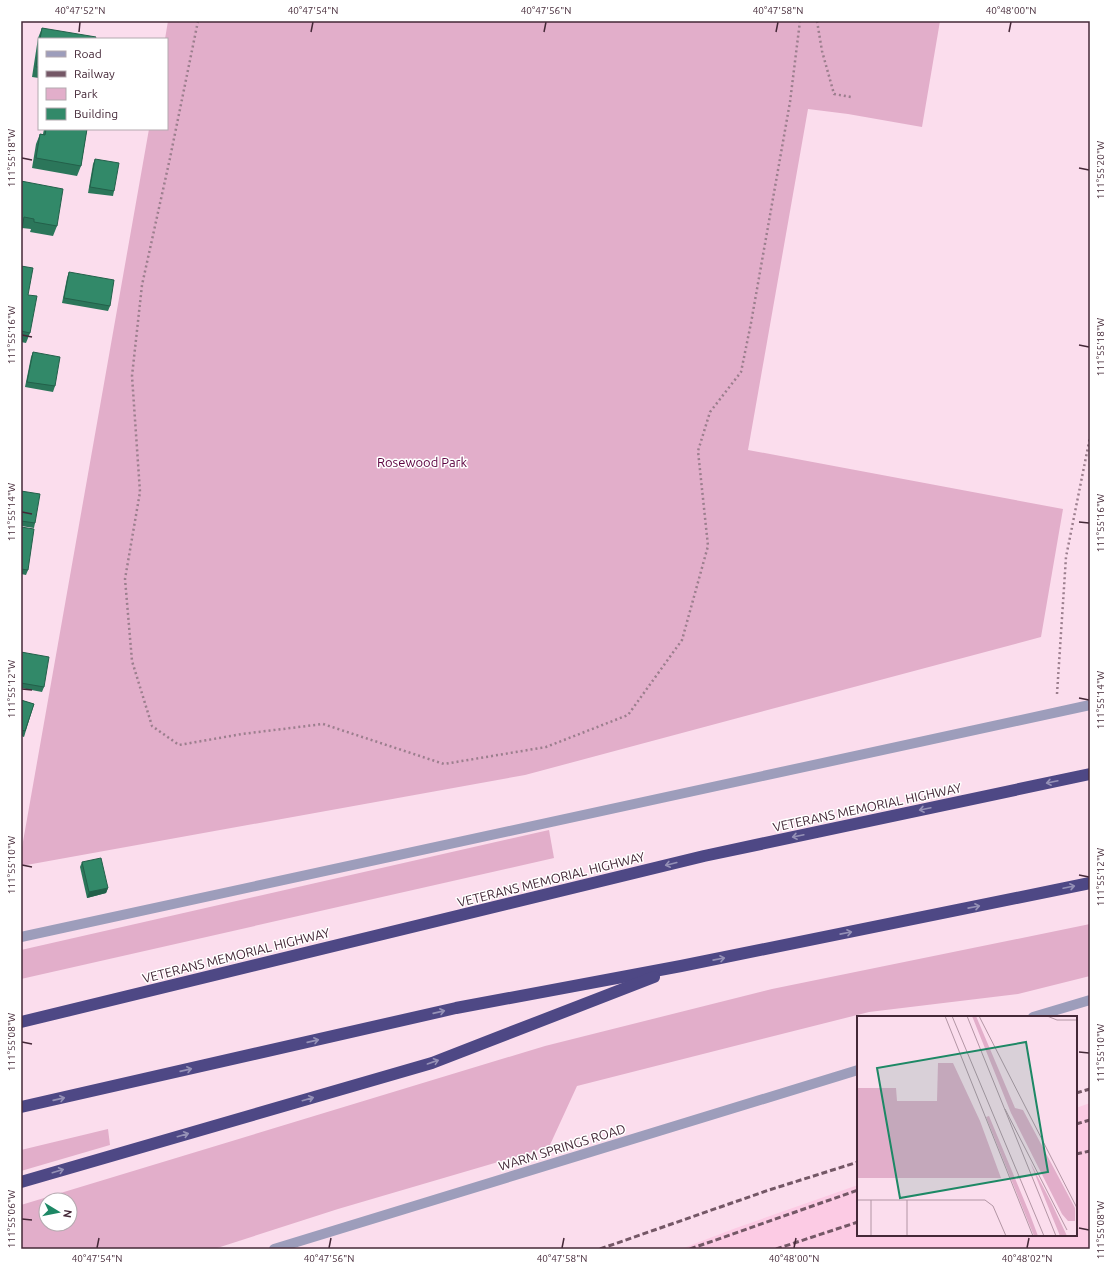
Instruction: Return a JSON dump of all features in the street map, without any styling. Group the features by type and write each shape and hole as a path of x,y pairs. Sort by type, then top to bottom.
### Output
{"highway":[{"name":"VETERANS MEMORIAL HIGHWAY","path":"21,1022 704,856 1090,774"},
{"path":"21,1107 456,1008 681,966 1090,883"},
{"path":"21,1182 432,1063 681,966"}],"street":[{"path":"21,937 1090,705"},
{"path":"1036,1016 1090,1000"},
{"name":"WARM SPRINGS ROAD","path":"274,1249 857,1070"}],"path":[{"path":"198,21 142,285 132,376 140,492 126,579 132,661 152,726 179,745 242,734 323,724 444,764 546,747 628,716 682,640 708,546 698,452 710,412 741,372 790,102 800,21"},
{"path":"817,21 822,51 834,94 850,97"},
{"path":"1056,712 1066,557 1090,437"}],"shaded area":[{"path":"1090,1103 1090,1249 681,1249 857,1185 857,1236 1077,1236 1077,1108"}],"green space":[{"name":"Rosewood Park","path":"168,21 940,21 922,127 848,114 808,109 748,450 1063,509 1041,637 525,775 21,866 21,853 149,130 168,130 168,38 165,38"},
{"path":"549,830 554,858 21,979 21,950"},
{"path":"1090,924 1090,976 1018,994 869,1012 577,1086 549,1147 338,1209 214,1249 21,1249 21,1205 38,1200 38,1232 78,1232 78,1192 64,1192 545,1046 772,989"},
{"path":"108,1129 110,1145 21,1171 21,1150"}],"building":[{"path":"42,28 96,37 96,38 40,38"},
{"path":"38,53 38,67 36,67"},
{"path":"46,130 87,130 81,166 36,158 40,134 45,135"},
{"path":"95,159 119,163 114,191 90,187"},
{"path":"21,181 63,189 57,226 34,222 34,219 24,217 21,233"},
{"path":"21,266 33,268 28,295 37,296 30,333 21,331"},
{"path":"69,272 114,280 110,306 64,298"},
{"path":"33,352 60,357 55,386 27,382"},
{"path":"21,491 40,494 35,523 21,521"},
{"path":"21,527 34,529 28,570 21,569"},
{"path":"21,652 49,657 44,687 21,683"},
{"path":"21,700 34,704 25,731 21,730"},
{"path":"101,858 108,888 89,892 82,862"}],"railway":[{"path":"1077,1093 1090,1089"},
{"path":"1077,1124 1090,1120"},
{"path":"1077,1154 1090,1151"},
{"path":"600,1249 769,1190 857,1162"},
{"path":"690,1249 857,1190"},
{"path":"776,1249 857,1222"}]}
